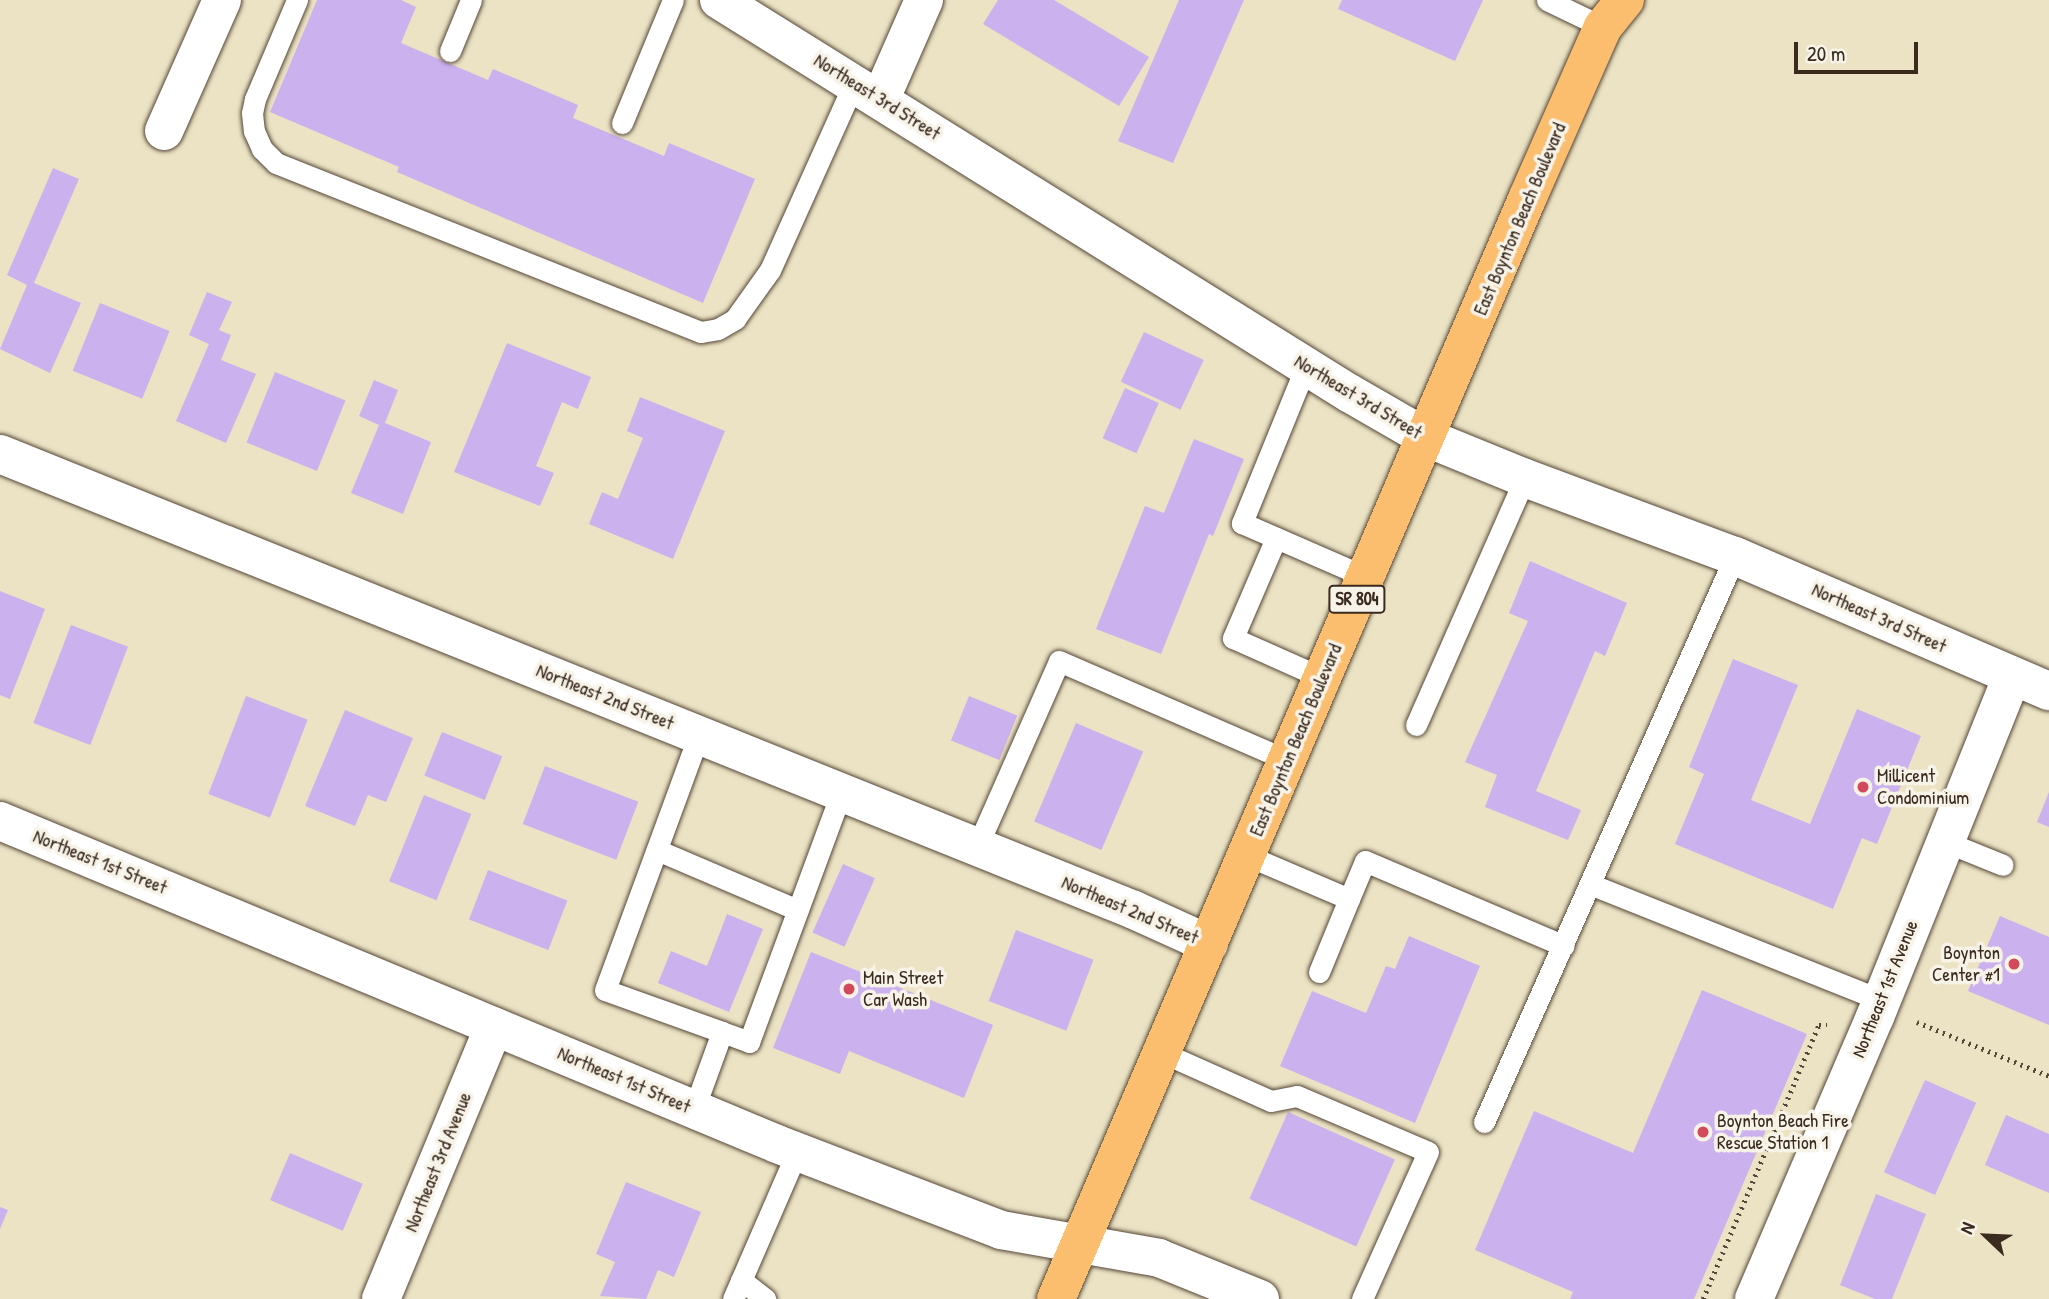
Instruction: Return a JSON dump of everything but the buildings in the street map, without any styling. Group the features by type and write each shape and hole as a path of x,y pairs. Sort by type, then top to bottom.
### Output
{"main road":[{"name":"East Boynton Beach Boulevard","path":"1056,1299 1612,9"}],"street":[{"path":"164,131 222,0"},
{"name":"Northeast 3rd Street","path":"719,0 1306,366 1427,438 1525,478 1735,556 2049,691"},
{"path":"867,91 925,0"},
{"name":"Northeast 2nd Street","path":"0,453 977,847 1209,944"},
{"name":"Northeast 1st Avenue","path":"1754,1299 1881,1000 2012,677"},
{"name":"Northeast 1st Street","path":"0,821 797,1152 1001,1230 1159,1258 1259,1299"},
{"name":"Northeast 3rd Avenue","path":"381,1299 494,1026"}],"lane":[{"path":"297,0 255,99 252,113 254,131 262,149 276,163 701,332 718,329 735,319 770,271 806,194 867,91"},
{"path":"450,51 471,0"},
{"path":"622,123 673,0"},
{"path":"1547,0 1612,9"},
{"path":"1306,366 1242,523 1366,577"},
{"path":"1416,725 1525,478"},
{"path":"1276,538 1233,638 1323,678"},
{"path":"1485,1122 1735,556"},
{"path":"977,847 1059,661 1287,760"},
{"path":"699,735 605,989 749,1042 841,793"},
{"path":"1946,842 2003,865"},
{"path":"656,850 798,910"},
{"path":"1247,855 1349,899"},
{"path":"1319,972 1365,861 1564,946"},
{"path":"1592,884 1881,1000"},
{"path":"694,1109 722,1032"},
{"path":"1161,1052 1271,1101 1297,1096 1428,1152 1362,1299"},
{"path":"765,1299 737,1289 797,1152"}],"place":[{"name":"Millicent Condominium","path":"1863,787"},
{"name":"Boynton Center #1","path":"2014,964"},
{"name":"Main Street Car Wash","path":"849,989"},
{"name":"Boynton Beach Fire Rescue Station 1","path":"1703,1132"}]}
